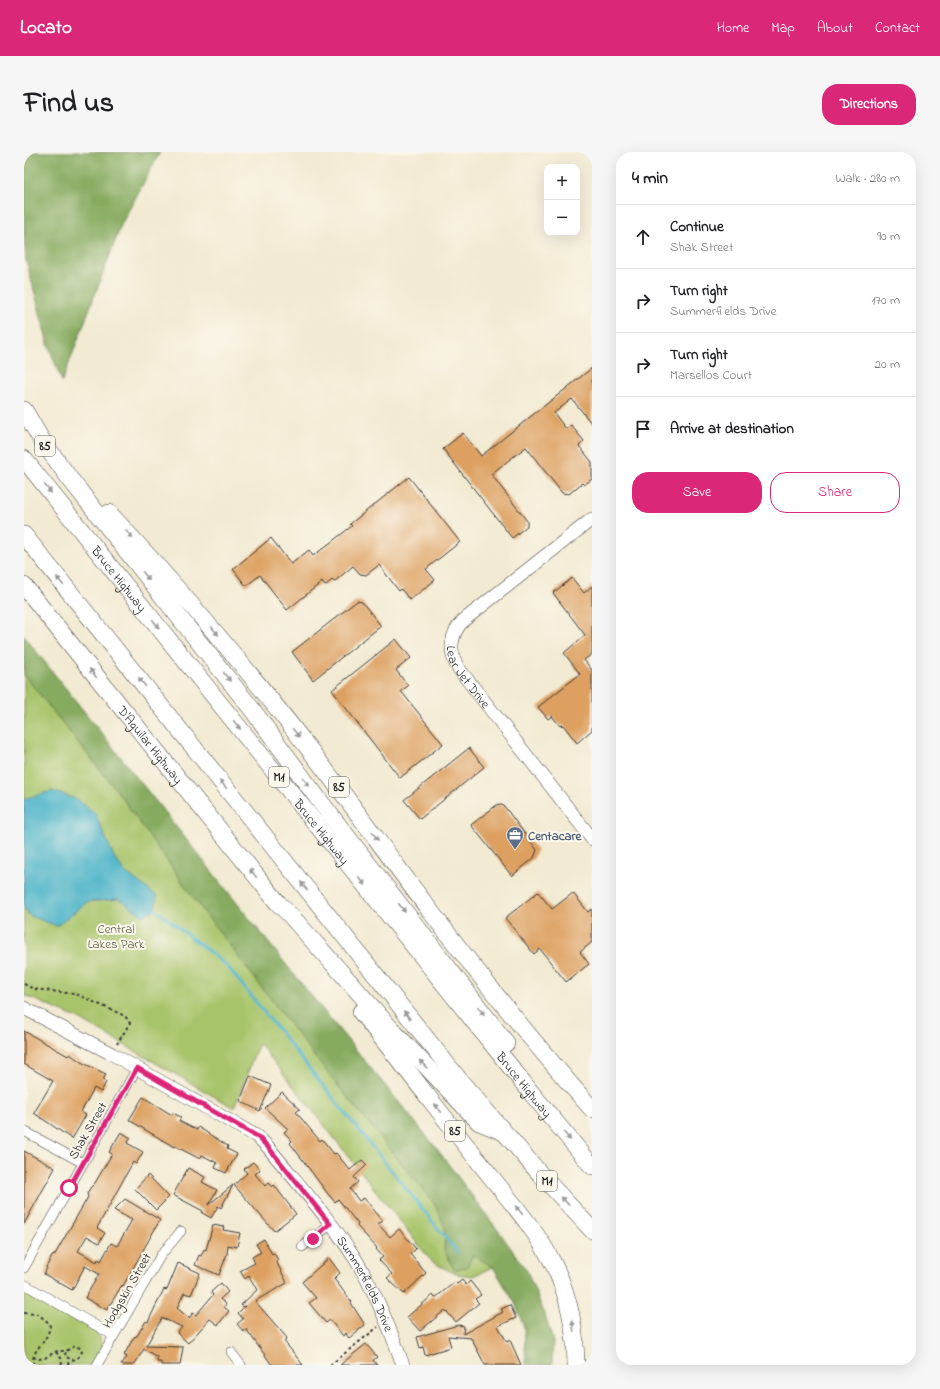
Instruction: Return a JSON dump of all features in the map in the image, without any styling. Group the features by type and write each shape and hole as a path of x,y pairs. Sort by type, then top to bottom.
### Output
{"highway":[{"name":"85","path":"24,410 41,439 70,479 91,493 179,589 222,640 356,809 432,914 538,1047 592,1109"},
{"name":"Bruce Highway","path":"24,459 533,1095 592,1166"},
{"path":"70,479 251,708 322,804 524,1067 533,1095"},
{"name":"M1","path":"24,535 456,1076 503,1132 592,1230"},
{"name":"D'Aguilar Highway","path":"24,586 278,903"},
{"name":"85","path":"278,903 286,919 510,1199 543,1244 558,1274 570,1310 576,1365"},
{"path":"278,903 392,1030 479,1122 503,1132"}],"street":[{"name":"Lear Jet Drive","path":"592,519 464,620 456,629 452,644 454,660 459,669 592,839"},
{"name":"Summerfields Drive","path":"24,1008 112,1054 258,1137 268,1147 330,1224 355,1258 368,1280 389,1326 403,1365"},
{"name":"Shak Street","path":"24,1268 137,1068"},
{"path":"24,1132 84,1163"},
{"path":"302,1247 330,1224"},
{"name":"Hodgskin Street","path":"98,1365 161,1255 181,1232"},
{"path":"24,1284 114,1336"},
{"path":"231,1352 241,1365"}],"path":[{"path":"24,984 34,989 76,994 125,1016 130,1023 128,1028 121,1036 112,1054"},
{"path":"24,1313 38,1314 50,1324 49,1333 35,1350 33,1365"},
{"path":"330,1365 377,1328 389,1326"},
{"path":"33,1357 45,1358 56,1352 66,1351 75,1346 80,1348 82,1352 77,1359 69,1360"},
{"path":"65,1356 66,1351"},
{"path":"56,1352 61,1358 62,1365"},
{"path":"61,1358 65,1356"},
{"path":"65,1356 69,1360"},
{"path":"68,1365 69,1360"}],"green space":[{"path":"24,152 160,152 122,223 62,382 48,344 26,260 24,236"},
{"path":"24,636 300,982 434,1145 500,1233 527,1271 545,1315 553,1341 552,1365 526,1365 524,1327 515,1303 493,1267 473,1255 467,1267 454,1270 444,1250 445,1228 436,1206 321,1065 195,900 117,791 24,675"},
{"name":"Central Lakes Park","path":"24,669 493,1267 473,1276 456,1274 432,1262 259,1043 234,1108 79,1019 24,995"},
{"path":"24,1292 96,1331 102,1345 92,1365 24,1365"}],"water":[{"path":"52,791 76,799 95,813 114,857 125,872 157,896 155,909 143,916 119,899 87,902 57,926 30,916 24,908 24,799"}],"building":[{"path":"592,368 592,424 572,399 554,413 566,429 571,425 584,441 579,446 592,462 592,479 584,485 582,483 569,494 562,493 526,447 491,474 527,521 527,526 512,538 443,449 463,433 481,456"},
{"path":"409,477 460,542 426,569 435,580 410,600 401,589 399,591 379,565 366,575 360,574 353,566 334,582 332,580 325,586 322,582 287,610 260,575 246,586 233,569 271,538 291,564 309,550 313,556 352,526 350,524"},
{"path":"572,578 584,593 592,586 592,654 584,660 592,670 592,730 577,743 563,725 560,726 552,716 548,719 538,707 580,674 564,653 585,635 553,593"},
{"path":"357,601 362,602 381,626 313,680 292,652"},
{"path":"396,639 411,658 396,670 408,686 401,691 443,744 400,778 332,690"},
{"path":"469,748 484,767 420,819 404,800"},
{"path":"498,804 504,806 537,850 534,858 512,876 471,825"},
{"path":"538,892 552,909 573,893 588,912 592,909 592,942 580,952 589,964 566,982 540,949 534,954 505,918"},
{"path":"24,1031 68,1056 70,1054 81,1062 106,1074 103,1080 106,1082 101,1092 94,1088 81,1112 86,1115 72,1139 34,1113 53,1081 24,1064"},
{"path":"250,1076 271,1085 260,1111 240,1101"},
{"path":"282,1092 300,1109 296,1112 320,1141 322,1139 350,1170 362,1160 367,1165 354,1177 358,1182 350,1189 359,1201 364,1198 383,1221 378,1224 390,1237 399,1229 416,1249 410,1254 426,1273 404,1294 387,1278 392,1274 379,1260 383,1257 376,1249 377,1248 357,1226 358,1224 338,1199 335,1202 328,1194 290,1143 292,1141 284,1132 288,1129 265,1108"},
{"path":"143,1097 172,1115 173,1113 181,1117 179,1121 197,1130 198,1127 228,1146 227,1149 237,1154 226,1173 215,1168 217,1163 202,1155 200,1159 175,1146 174,1147 129,1120"},
{"path":"121,1132 131,1138 127,1143 143,1152 136,1164 133,1162 97,1228 105,1233 99,1243 87,1236 78,1251 97,1262 98,1259 101,1261 111,1243 117,1246 132,1220 114,1210 125,1199 160,1220 123,1286 122,1285 107,1310 85,1298 99,1274 85,1266 72,1290 44,1274 47,1268 46,1267 53,1255 54,1256 88,1197 87,1193 95,1183 112,1154 109,1152"},
{"path":"24,1151 55,1168 24,1224"},
{"path":"253,1162 260,1170 255,1174 265,1186 268,1183 272,1187 274,1185 296,1214 274,1231 234,1185 247,1173 244,1169"},
{"path":"188,1168 205,1177 202,1182 217,1190 208,1205 233,1185 221,1208 218,1206 211,1218 202,1213 203,1211 173,1195"},
{"path":"148,1175 169,1197 156,1210 135,1189"},
{"path":"213,1225 224,1227 223,1230 240,1233 237,1247 228,1245 227,1254 219,1275 195,1265 199,1255 201,1256 204,1249 206,1250"},
{"path":"264,1239 272,1254 274,1253 278,1260 276,1261 287,1283 255,1301 287,1338 284,1341 303,1365 272,1365 246,1329 244,1332 237,1324 243,1319 238,1313 245,1306 243,1307 241,1305 257,1290 249,1276 245,1279 240,1271 255,1263 252,1257 261,1252 256,1244"},
{"path":"329,1258 340,1273 334,1279 352,1302 351,1303 365,1325 349,1338 345,1333 343,1336 330,1320 326,1323 309,1303 316,1298 302,1282"},
{"path":"178,1263 200,1273 191,1295 184,1293 177,1308 189,1318 193,1313 196,1315 213,1295 211,1292 221,1283 228,1292 220,1299 226,1304 224,1307 229,1311 218,1325 210,1319 188,1343 177,1333 182,1327 162,1318 146,1346 183,1347 180,1365 161,1365 161,1362 157,1362 157,1357 144,1349 134,1365 121,1365 127,1357 124,1355 134,1337 137,1336 146,1321 148,1322 164,1289 167,1290"},
{"path":"462,1280 466,1285 470,1281 481,1295 475,1299 479,1303 456,1322 445,1310 420,1331 407,1317 433,1295 435,1298 455,1282 457,1284"},
{"path":"510,1305 516,1318 498,1326 507,1342 510,1340 521,1365 485,1365 471,1338 448,1336 451,1347 425,1355 423,1347 420,1348 417,1337 458,1325 464,1326 463,1334 503,1312 501,1309"},
{"path":"366,1344 377,1357 373,1360 377,1365 340,1365"}],"waterway":[{"path":"155,909 227,966 457,1252"}],"place":[{"name":"Centacare","path":"515,850"}],"route":[{"path":"69,1188 137,1068 258,1137 268,1147 330,1224 313,1239"}]}
